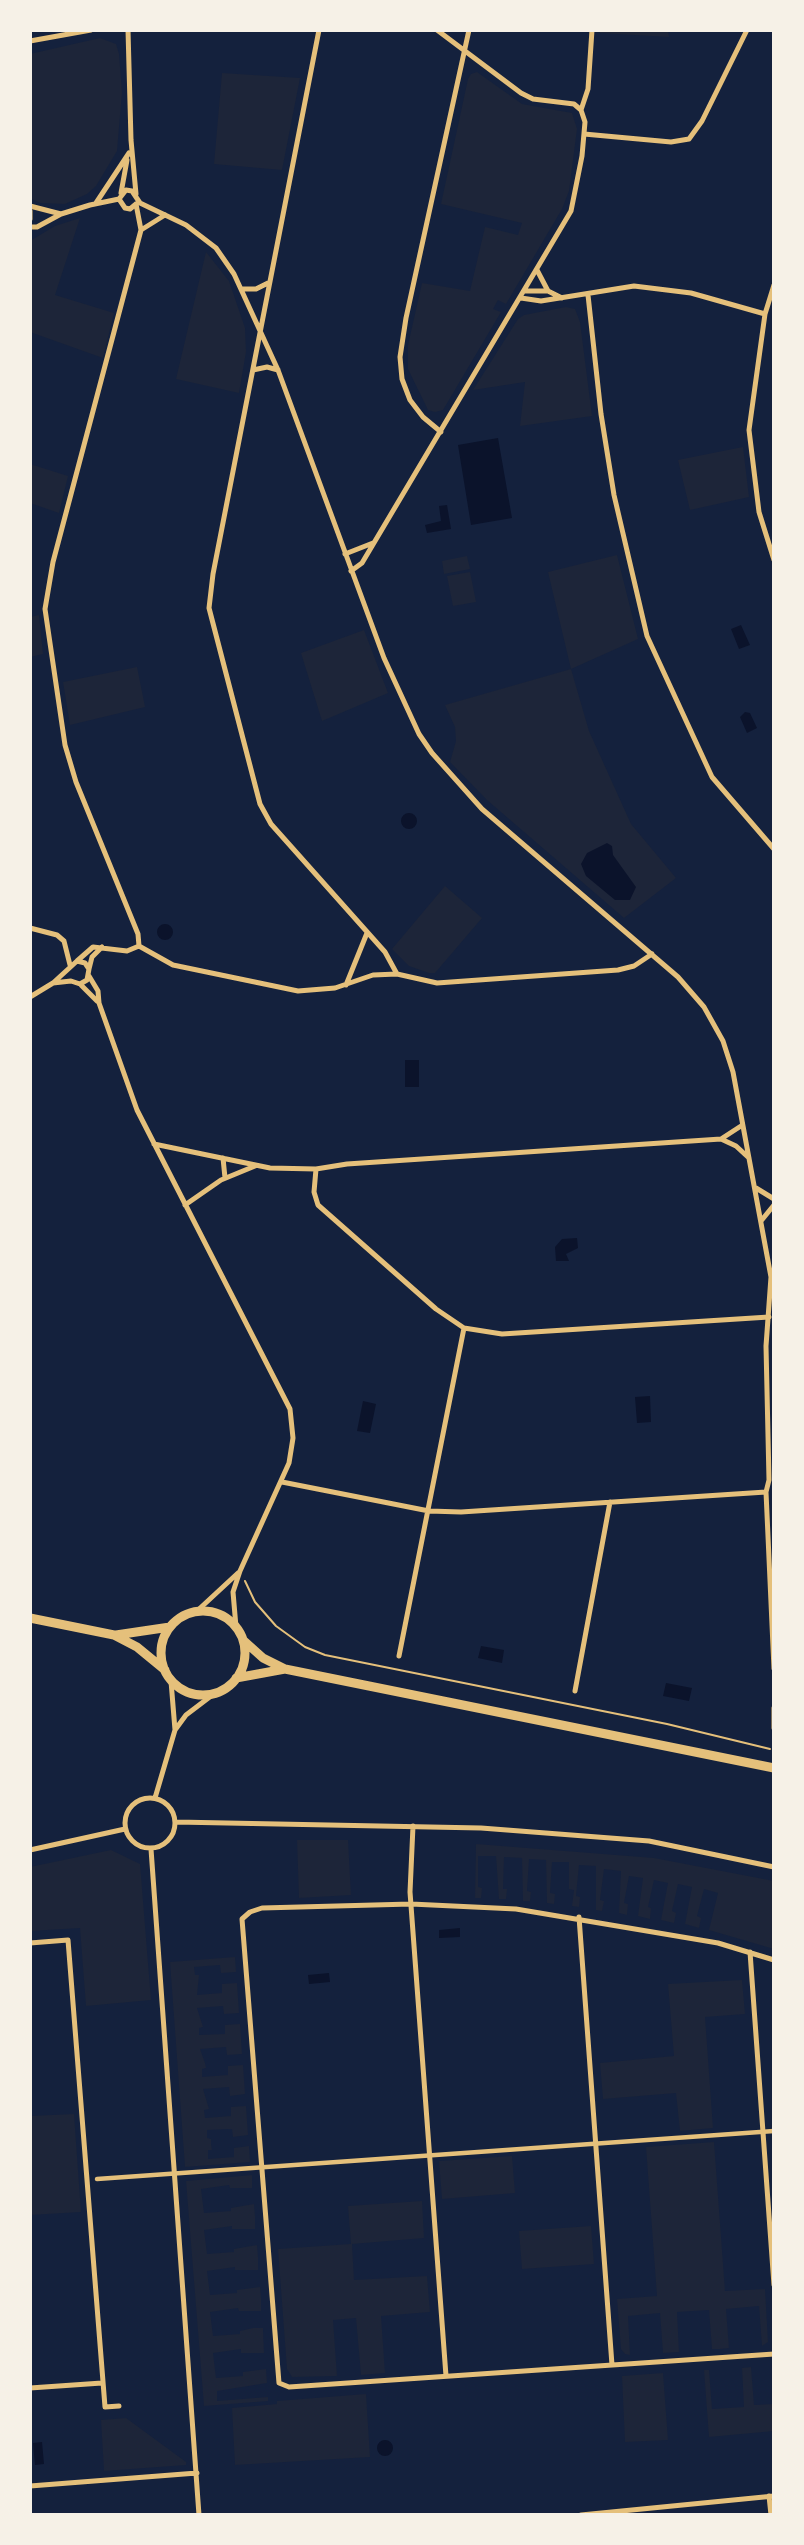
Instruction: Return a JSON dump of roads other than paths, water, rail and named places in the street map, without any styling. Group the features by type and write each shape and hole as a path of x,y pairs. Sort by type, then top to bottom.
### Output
{"main road":[{"path":"164,1670 161,1656 163,1640 170,1627 184,1615 197,1611 213,1612 236,1627 243,1640 245,1653 236,1678"},
{"path":"30,1618 114,1635 137,1647 183,1690 197,1694 215,1693 236,1678 285,1669"},
{"path":"114,1635 170,1627"},
{"path":"243,1640 263,1658 285,1669 774,1768"}],"street":[{"path":"30,41 92,30"},
{"path":"128,30 131,140 141,230 53,562 45,609 60,725 69,762 138,934 139,946"},
{"path":"319,30 268,283 213,574 209,608 260,804 271,824 385,952 397,974"},
{"path":"351,571 362,562 571,211 584,134 584,115 574,104 533,99 437,30"},
{"path":"441,432 423,417 411,400 402,379 400,357 406,318 469,30"},
{"path":"581,110 588,89 592,30"},
{"path":"584,134 671,142 690,139 702,121 747,30"},
{"path":"131,140 120,196 124,208 130,209 137,200"},
{"path":"95,204 128,153"},
{"path":"30,227 132,191 137,200 186,225 216,248 261,329 401,700 432,753 482,809 689,988 714,1023 733,1072 771,1277 766,1346 769,1480 766,1492 774,1669"},
{"path":"30,219 30,208 61,214"},
{"path":"141,230 165,215"},
{"path":"537,270 548,291"},
{"path":"241,289 256,289 268,283"},
{"path":"774,285 765,314 749,430 759,512 774,560"},
{"path":"521,299 541,301 634,286 664,289 765,314"},
{"path":"525,291 548,291 562,298"},
{"path":"588,295 601,414 614,495 648,636 708,770 774,849"},
{"path":"253,370 267,367 278,369"},
{"path":"345,554 373,543"},
{"path":"30,928 57,935 64,941 74,963"},
{"path":"346,985 368,933"},
{"path":"30,997 53,984 93,947 127,951 139,946"},
{"path":"139,946 173,965 279,990 320,990 346,985 373,975 397,974 437,983 599,972 634,966 652,954"},
{"path":"80,984 89,973 92,957 102,947"},
{"path":"74,963 85,963 98,991 99,1003 137,1110 290,1409 293,1438 282,1482 240,1571 233,1592 236,1627"},
{"path":"67,972 71,981"},
{"path":"53,984 71,981 80,984 99,1003"},
{"path":"721,1139 741,1126"},
{"path":"154,1144 254,1166 316,1169 360,1163 721,1139 736,1146 749,1158"},
{"path":"223,1158 225,1178"},
{"path":"185,1205 225,1178 254,1166"},
{"path":"316,1169 314,1192 318,1205 436,1309 464,1328 502,1334 769,1317"},
{"path":"755,1188 774,1199"},
{"path":"761,1221 774,1205"},
{"path":"399,1656 464,1328"},
{"path":"766,1346 774,1352"},
{"path":"766,1388 774,1386"},
{"path":"282,1482 429,1511 461,1512 766,1492"},
{"path":"575,1691 610,1503"},
{"path":"197,1611 240,1571"},
{"path":"171,1681 175,1730"},
{"path":"155,1798 175,1730 186,1715 215,1693"},
{"path":"774,1708 774,1728"},
{"path":"155,1798 170,1807 176,1822 169,1841 151,1849 138,1847 125,1829 127,1811 135,1803 155,1798"},
{"path":"176,1822 413,1826 649,1841 774,1867"},
{"path":"413,1826 411,1904 446,2376"},
{"path":"30,1850 125,1829"},
{"path":"151,1849 200,2515"},
{"path":"774,1960 718,1943 579,1917 516,1909 411,1904 262,1908 242,1919 279,2383 289,2387 774,2354"},
{"path":"579,1917 612,2365"},
{"path":"30,1942 68,1940 102,2382 105,2407 119,2406"},
{"path":"750,1952 774,2285"},
{"path":"97,2179 774,2131"},
{"path":"30,2388 102,2382"},
{"path":"30,2486 197,2473"},
{"path":"581,2515 771,2496 771,2515"}]}
